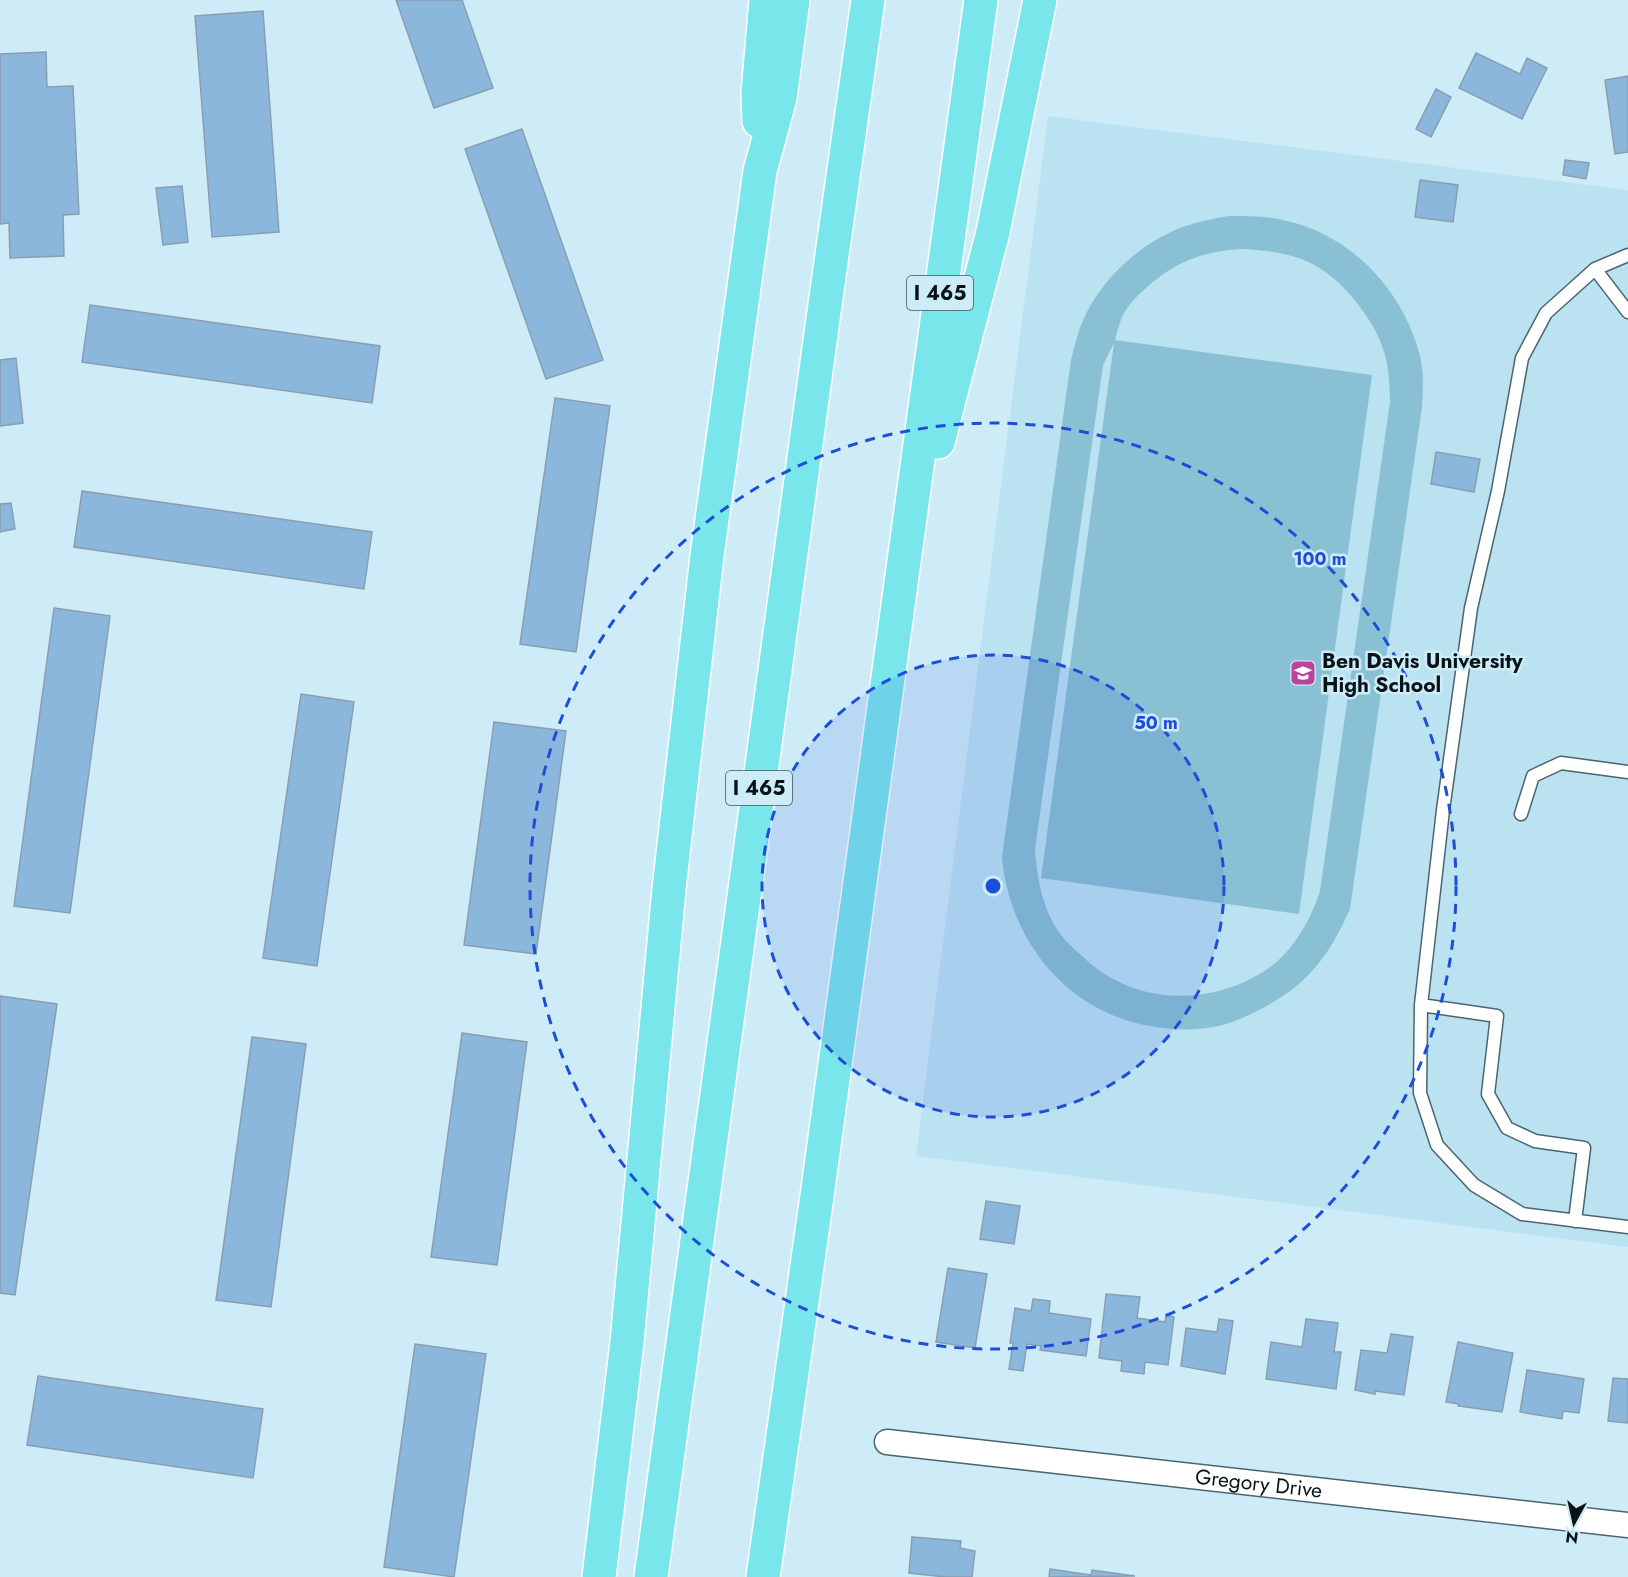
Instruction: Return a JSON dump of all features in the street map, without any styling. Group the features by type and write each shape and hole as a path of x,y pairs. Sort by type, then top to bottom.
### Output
{"highway":[{"path":"760,171 758,94 766,0"},
{"path":"599,1577 627,1342 668,901 708,545 760,171 780,98 793,0"},
{"name":"I 465","path":"651,1577 868,0"},
{"name":"I 465","path":"763,1577 981,0"},
{"path":"900,586 993,232 1040,0"}],"street":[{"name":"Gregory Drive","path":"887,1442 1628,1525"}],"lane":[{"path":"1628,255 1594,270 1546,312 1522,358 1498,491 1471,608 1443,810 1421,1005 1419,1093 1437,1145 1474,1185 1522,1214 1628,1227"},
{"path":"1594,270 1628,312"},
{"path":"1521,814 1533,776 1561,763 1628,772"},
{"path":"1421,1005 1497,1016 1488,1094 1507,1128 1535,1141 1584,1148 1575,1221"}],"shaded area":[{"name":"Ben Davis University High School","path":"1048,116 1628,190 1628,1247 916,1156"},
{"path":"1228,216 1273,218 1311,228 1354,253 1372,270 1402,310 1412,332 1422,368 1422,407 1350,909 1324,957 1300,983 1286,994 1257,1011 1229,1023 1202,1029 1176,1029 1150,1026 1120,1018 1093,1005 1069,988 1048,967 1030,943 1016,916 1007,888 1002,857 1071,360 1080,329 1088,309 1109,279 1136,254 1151,243 1183,227","holes":["1250,249 1298,258 1329,274 1346,290 1368,319 1380,341 1389,375 1390,402 1320,891 1316,903 1291,947 1263,972 1240,984 1217,991 1193,995 1169,995 1145,991 1122,983 1101,971 1066,941 1053,923 1044,903 1035,849 1103,365 1114,343 1041,878 1299,914 1372,375 1115,340 1122,317 1129,305 1167,271 1201,256 1226,250"]}],"building":[{"path":"396,0 462,0 493,88 434,108"},
{"path":"263,11 279,232 212,237 195,16"},
{"path":"46,52 47,87 73,86 79,214 63,215 64,256 10,258 9,223 0,224 0,54"},
{"path":"1476,53 1520,74 1527,58 1547,68 1522,119 1459,88"},
{"path":"1628,76 1628,152 1615,154 1605,80"},
{"path":"1436,89 1451,97 1431,137 1416,129"},
{"path":"522,129 603,360 546,379 465,149"},
{"path":"1565,160 1589,163 1586,179 1563,175"},
{"path":"1420,180 1458,185 1453,222 1415,217"},
{"path":"182,186 188,242 163,245 156,188"},
{"path":"90,305 380,346 372,403 82,362"},
{"path":"16,358 23,423 0,426 0,360"},
{"path":"555,398 610,406 576,652 520,644"},
{"path":"1436,452 1480,459 1474,492 1431,484"},
{"path":"82,491 372,532 364,589 74,547"},
{"path":"11,503 15,529 0,532 0,504"},
{"path":"54,608 110,616 70,913 14,906"},
{"path":"301,694 354,702 317,966 263,958"},
{"path":"494,722 566,731 536,954 464,945"},
{"path":"0,996 57,1004 15,1295 0,1293"},
{"path":"462,1033 527,1042 497,1265 431,1257"},
{"path":"252,1037 306,1044 271,1307 216,1300"},
{"path":"986,1201 1020,1206 1014,1244 980,1239"},
{"path":"948,1268 987,1274 975,1348 936,1342"},
{"path":"1106,1294 1140,1297 1137,1318 1165,1322 1166,1315 1174,1317 1168,1365 1145,1362 1144,1374 1121,1371 1122,1361 1099,1358"},
{"path":"1033,1299 1050,1301 1049,1313 1091,1319 1086,1356 1040,1350 1041,1346 1027,1344 1023,1371 1009,1369 1015,1308 1031,1311"},
{"path":"1219,1319 1233,1321 1225,1374 1181,1366 1186,1328 1217,1332"},
{"path":"1306,1319 1338,1323 1334,1352 1341,1352 1336,1389 1266,1379 1271,1342 1302,1347"},
{"path":"1391,1334 1413,1337 1404,1395 1375,1391 1375,1394 1355,1390 1361,1350 1387,1353"},
{"path":"1458,1342 1513,1353 1502,1412 1458,1406 1459,1404 1446,1402"},
{"path":"415,1344 486,1354 454,1577 384,1567"},
{"path":"1527,1370 1584,1379 1579,1413 1563,1411 1562,1419 1520,1412"},
{"path":"38,1376 263,1409 253,1478 27,1445"},
{"path":"1613,1378 1628,1379 1628,1423 1608,1421"},
{"path":"912,1537 961,1541 960,1548 975,1551 972,1577 909,1573"},
{"path":"1050,1569 1091,1575 1092,1570 1135,1576 1049,1577"}],"place":[{"name":"Ben Davis University High School","path":"1303,673"}]}
